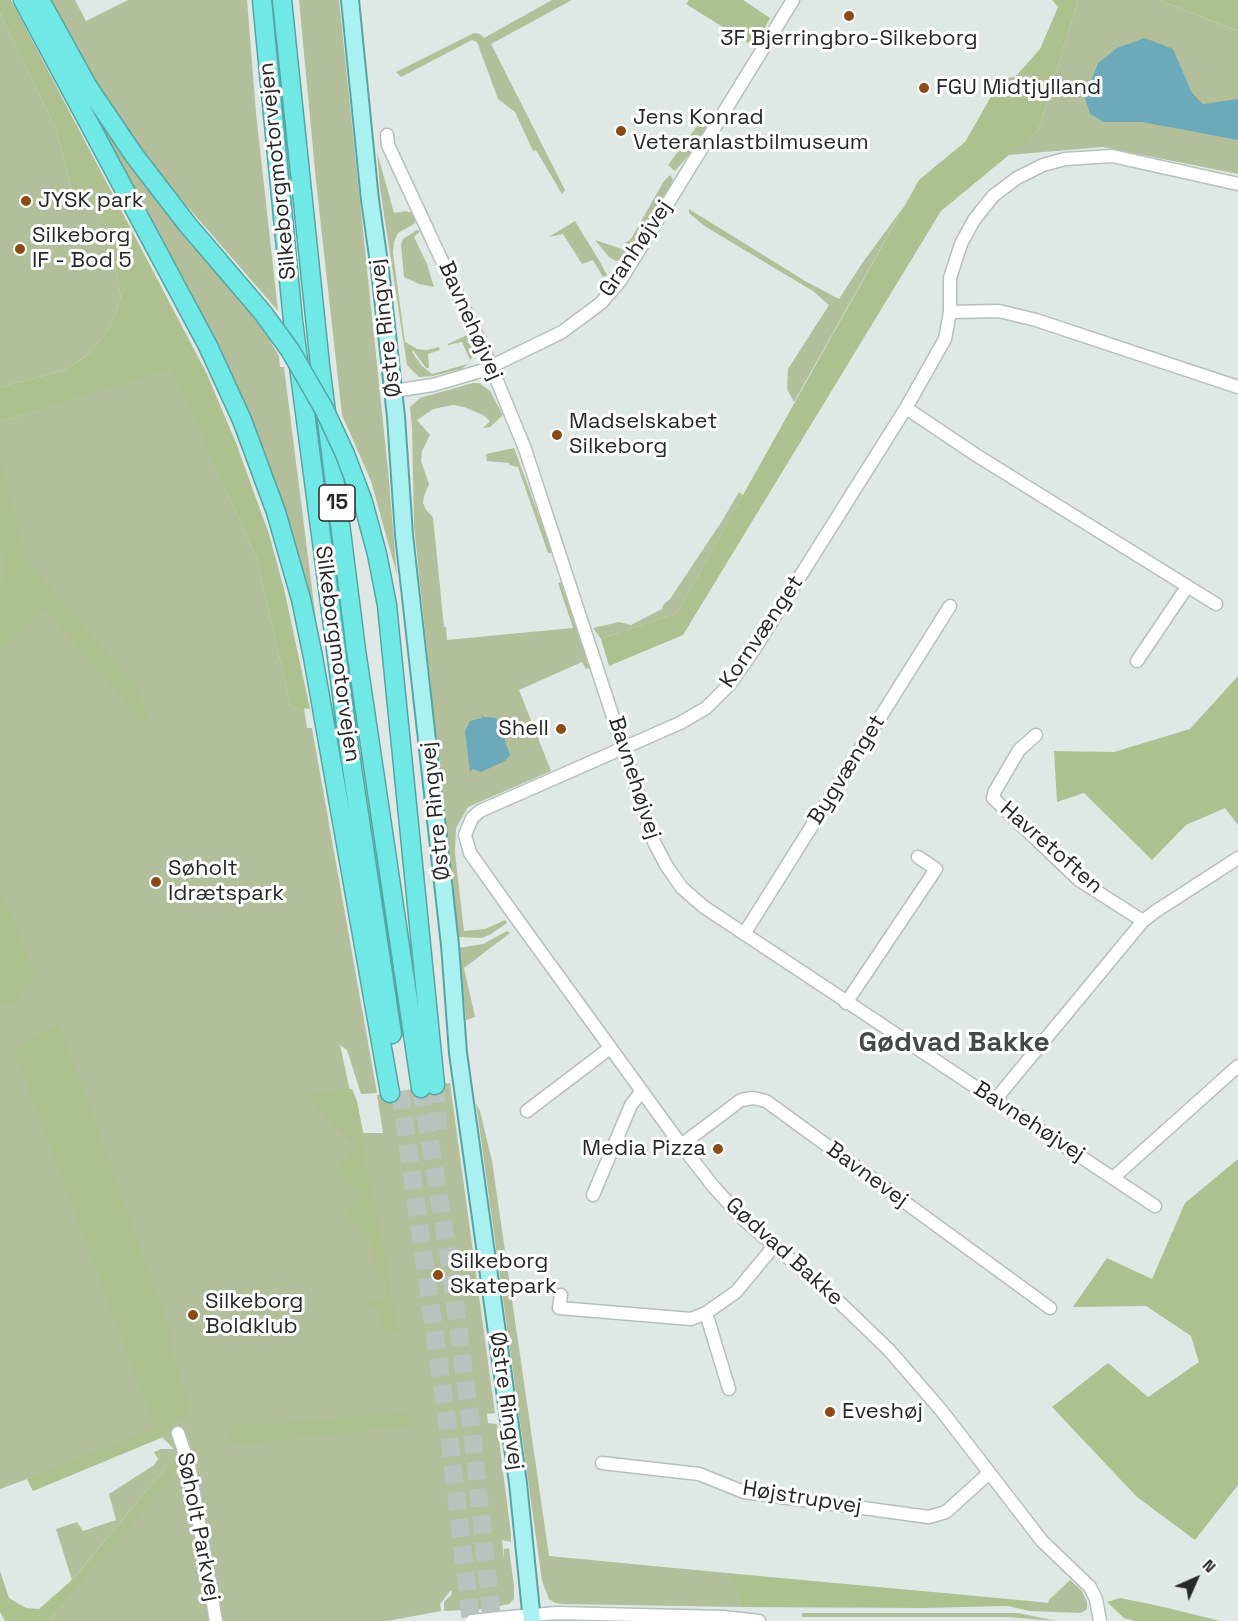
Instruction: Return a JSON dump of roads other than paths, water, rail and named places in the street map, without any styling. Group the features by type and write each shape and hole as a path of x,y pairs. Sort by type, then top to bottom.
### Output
{"highway":[{"name":"Silkeborgmotorvejen","path":"23,0 208,346 242,420 276,512 301,599 313,657 395,1092 293,321 262,0"},
{"name":"Silkeborgmotorvejen","path":"38,0 88,87 151,178 263,313 290,350 324,409 345,454 363,502 377,554 389,623 428,1087 358,661 323,388 300,190 282,0"}],"main road":[{"name":"Østre Ringvej","path":"350,0 370,200 393,391 406,547 450,945 458,1053 518,1483 532,1618"}],"street":[{"name":"Granhøjvej","path":"393,391 433,385 484,370 562,332 601,303 620,281 793,0"},
{"name":"Bavnehøjvej","path":"387,135 388,146 491,366 525,449 654,842 682,888 704,907 846,1003 1155,1206"},
{"name":"Kornvænget","path":"465,835 472,818 480,811 624,749 689,718 706,708 730,684 762,638 906,408 945,339 950,312 950,278 962,244 974,220 993,196 1017,178 1043,165 1065,159 1112,156 1238,184"},
{"path":"950,312 999,311 1036,320 1238,387"},
{"path":"906,408 1216,604"},
{"path":"1137,661 1187,587"},
{"name":"Bygvænget","path":"744,934 950,606"},
{"name":"Havretoften","path":"1036,735 1018,750 993,798 1080,880 1143,921"},
{"name":"Gødvad Bakke","path":"465,835 470,853 681,1145 741,1217 835,1298 889,1350 940,1410 1042,1542 1090,1587 1096,1599 1100,1621"},
{"path":"846,1003 936,869 918,857"},
{"path":"995,1100 1143,921 1238,858"},
{"path":"527,1111 610,1048"},
{"path":"1114,1177 1238,1066"},
{"path":"592,1195 631,1105 642,1091"},
{"name":"Bavnevej","path":"681,1145 741,1100 753,1098 766,1101 1050,1308"},
{"path":"561,1295 559,1308 691,1319 706,1313 736,1292 774,1246"},
{"path":"706,1313 729,1389"},
{"name":"Søholt Parkvej","path":"178,1433 189,1466 216,1621"},
{"name":"Højstrupvej","path":"602,1463 699,1474 744,1492 929,1517 946,1512 989,1473"},
{"path":"472,1621 510,1617 532,1618 557,1613 759,1621"}],"water":[{"path":"1145,38 1173,49 1192,93 1203,104 1238,99 1238,140 1142,122 1104,122 1090,114 1085,98 1098,63 1117,48"},
{"path":"481,715 496,718 501,723 505,730 505,741 510,755 505,761 481,772 472,769 470,772 465,731 470,721 482,718"}],"tunnel":[{"path":"435,1085 439,1134"},
{"path":"421,1088 448,1252 472,1431 492,1621"},
{"path":"400,1091 449,1435 471,1621"}],"place":[{"name":"3F Bjerringbro-Silkeborg","path":"849,16"},
{"name":"FGU Midtjylland","path":"924,88"},
{"name":"Jens Konrad Veteranlastbilmuseum","path":"621,131"},
{"name":"JYSK park","path":"26,201"},
{"name":"Silkeborg IF - Bod 5","path":"20,249"},
{"name":"Madselskabet Silkeborg","path":"557,435"},
{"name":"Shell","path":"561,729"},
{"name":"Søholt Idrætspark","path":"156,882"},
{"name":"Media Pizza","path":"718,1149"},
{"name":"Silkeborg Skatepark","path":"438,1275"},
{"name":"Silkeborg Boldklub","path":"193,1315"},
{"name":"Eveshøj","path":"830,1412"}],"district":[{"name":"Gødvad Bakke","path":"954,1043"}]}
